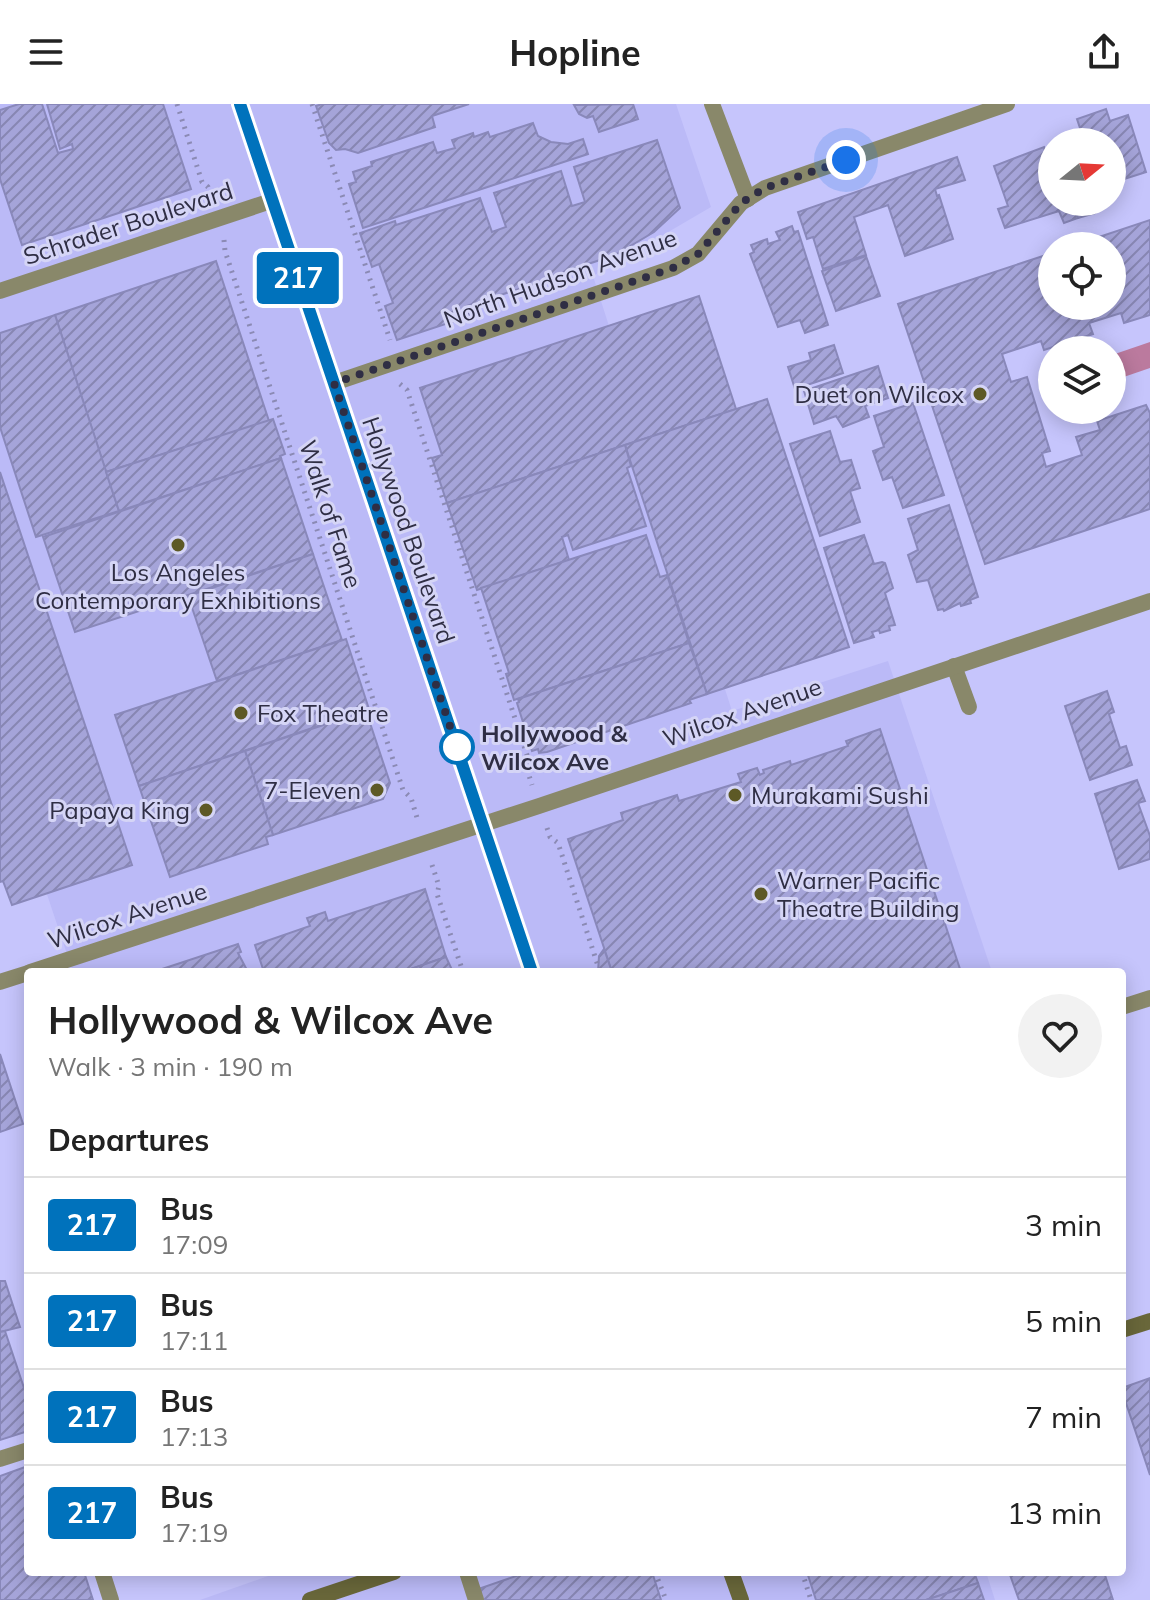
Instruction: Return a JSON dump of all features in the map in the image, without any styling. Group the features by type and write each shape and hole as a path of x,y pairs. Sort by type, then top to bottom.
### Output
{"main road":[{"name":"Hollywood Boulevard","path":"240,104 531,968"},
{"path":"1126,1329 1150,1321"},
{"path":"310,1600 382,1576"},
{"path":"732,1576 741,1600"}],"street":[{"path":"712,104 748,199"},
{"name":"North Hudson Avenue","path":"334,383 673,268 698,254 748,199 765,188 1007,104"},
{"name":"Schrader Boulevard","path":"0,291 271,201"},
{"name":"Wilcox Avenue","path":"41,968 1150,601"},
{"path":"954,666 969,707"},
{"name":"Wilcox Avenue","path":"0,982 24,974"},
{"path":"1126,1006 1150,998"},
{"path":"0,1459 24,1451"},
{"path":"103,1576 111,1600"},
{"path":"468,1576 476,1600"}],"path":[{"path":"177,104 202,182 208,187"},
{"path":"312,104 390,340"},
{"name":"Walk of Fame","path":"224,238 225,251 403,790 411,798"},
{"path":"401,387 407,390 528,758 526,766"},
{"path":"550,837 558,843 599,968"},
{"path":"439,886 437,894 462,968"},
{"path":"657,1576 666,1600"},
{"path":"803,1576 811,1600"}],"shaded area":[{"path":"0,104 676,104 711,207 593,276 732,711 888,661 991,968 72,968 0,754"},
{"path":"1150,342 1150,368 1126,376 1126,350"},
{"path":"268,1576 987,1576 995,1600 200,1600"}],"building":[{"path":"19,104 42,104 58,153 73,149 72,144 60,149 47,104 163,104 191,189 22,245 0,179 0,110"},
{"path":"469,104 432,116 435,127 358,153 336,150 329,143 316,106"},
{"path":"633,104 638,119 599,132 593,116 587,118 579,114 574,105"},
{"path":"1106,109 1110,121 1128,115 1146,172 1126,178 1126,128 1080,128 1077,119"},
{"path":"533,123 538,136 551,142 568,144 583,139 588,154 363,228 349,184 356,182 353,172 372,166 371,162 433,142 437,153 455,148 452,140 473,133 474,137 488,132 490,137"},
{"path":"657,140 680,208 654,232 615,255 564,272 566,279 552,283 550,279 466,306 470,316 397,340 385,306 393,303 379,264 372,267 360,233 480,198 492,232 506,227 494,193 561,171 572,206 585,202 574,167"},
{"path":"1038,149 1038,216 1043,216 1005,228 998,209 1008,206 994,166"},
{"path":"957,157 965,180 935,189 953,239 905,256 888,205 854,217 866,255 823,269 813,237 807,239 798,212"},
{"path":"1061,216 1077,216 1078,218 1064,223"},
{"name":"Duet on Wilcox","path":"1150,220 1150,315 1124,323 1126,232 1114,232"},
{"path":"792,226 794,232 798,231 828,325 805,333 800,320 778,327 750,254 754,252 751,245 767,239 768,244 780,240 776,232"},
{"path":"866,256 880,296 836,311 822,271"},
{"name":"Duet on Wilcox","path":"1038,258 1038,320 1099,320 1089,323 1093,334 1038,336 1038,342 1002,354 1011,382 1027,377 1038,412 1038,424 1042,424 1050,451 1042,453 1046,467 1082,455 1076,437 1100,430 1098,424 1126,424 1126,412 1146,405 1150,413 1150,509 985,564 898,304"},
{"path":"216,261 269,421 106,472 55,315"},
{"path":"699,296 736,409 447,503 432,458 442,455 420,388"},
{"path":"55,315 119,511 36,537 0,427 0,333"},
{"path":"834,345 843,373 795,389 788,367 811,360 809,353"},
{"path":"878,366 888,398 865,406 869,417 843,427 836,416 814,424 804,391"},
{"path":"767,399 849,647 707,694 625,445"},
{"path":"913,403 944,495 903,508 892,477 883,480 873,451 884,447 874,416"},
{"path":"273,419 285,454 281,458 119,511 106,472"},
{"path":"830,431 840,462 851,460 860,488 850,491 860,522 820,536 790,444"},
{"path":"625,445 631,466 627,468 646,526 573,550 568,535 562,537 569,560 477,590 447,503"},
{"name":"Los Angeles Contemporary Exhibitions","path":"281,458 313,554 75,632 43,537"},
{"path":"0,472 132,865 12,905 3,881 0,882"},
{"path":"949,505 978,597 970,600 971,603 961,606 960,603 944,611 938,610 928,580 917,582 908,555 918,550 908,519"},
{"path":"646,535 660,577 667,575 689,643 514,700 506,674 509,673 481,588"},
{"path":"864,535 874,564 885,563 893,588 885,593 895,625 889,626 890,630 872,632 874,637 854,643 824,548"},
{"path":"313,554 342,640 217,681 188,596"},
{"name":"Fox Theatre","path":"346,639 369,709 139,786 115,715"},
{"path":"689,643 707,694 689,700 691,703 547,752 532,751 518,699"},
{"path":"1107,691 1114,712 1109,714 1120,748 1126,746 1132,765 1090,780 1065,706"},
{"path":"366,711 390,783 383,799 273,835 245,751"},
{"name":"Warner Pacific Theatre Building","path":"880,729 960,968 611,968 568,839 623,820 621,813 677,795 679,801 741,782 738,774 757,768 760,775 764,773 763,770 790,761 791,765 848,746 846,741"},
{"name":"Papaya King","path":"245,751 273,835 266,837 268,844 170,877 139,786"},
{"path":"1137,780 1145,801 1138,803 1150,836 1150,859 1119,869 1095,794"},
{"path":"425,889 446,957 414,968 263,968 255,945 310,926 307,918 325,912 328,921"},
{"path":"238,944 241,952 238,953 246,968 165,968"},
{"path":"604,949 611,968 598,968 599,956"},
{"path":"446,957 451,968 414,968"},
{"path":"0,1054 23,1124 0,1132"},
{"path":"0,1281 5,1281 20,1327 0,1332"},
{"path":"5,1331 24,1388 24,1432 0,1440 0,1332"},
{"path":"1150,1378 1150,1475 1126,1403 1126,1387"},
{"path":"24,1467 24,1576 85,1576 93,1600 0,1600 0,1476"},
{"path":"516,1576 653,1576 661,1600 482,1600 478,1589"},
{"path":"808,1576 975,1576 978,1583 926,1600 816,1600"},
{"path":"1010,1576 1105,1576 1113,1600 1019,1600"},
{"path":"978,1583 984,1600 926,1600"}],"bus line":[{"name":"217","path":"240,104 531,968"}],"place":[{"name":"Duet on Wilcox","path":"980,394"},
{"name":"Los Angeles Contemporary Exhibitions","path":"178,545"},
{"name":"Fox Theatre","path":"241,713"},
{"name":"Hollywood & Wilcox Ave","path":"457,747"},
{"name":"7-Eleven","path":"377,790"},
{"name":"Murakami Sushi","path":"735,795"},
{"name":"Papaya King","path":"206,810"},
{"name":"Warner Pacific Theatre Building","path":"761,894"}],"route":[{"path":"457,747 458,750 334,383 673,268 698,254 741,203 765,188 846,160"}]}
